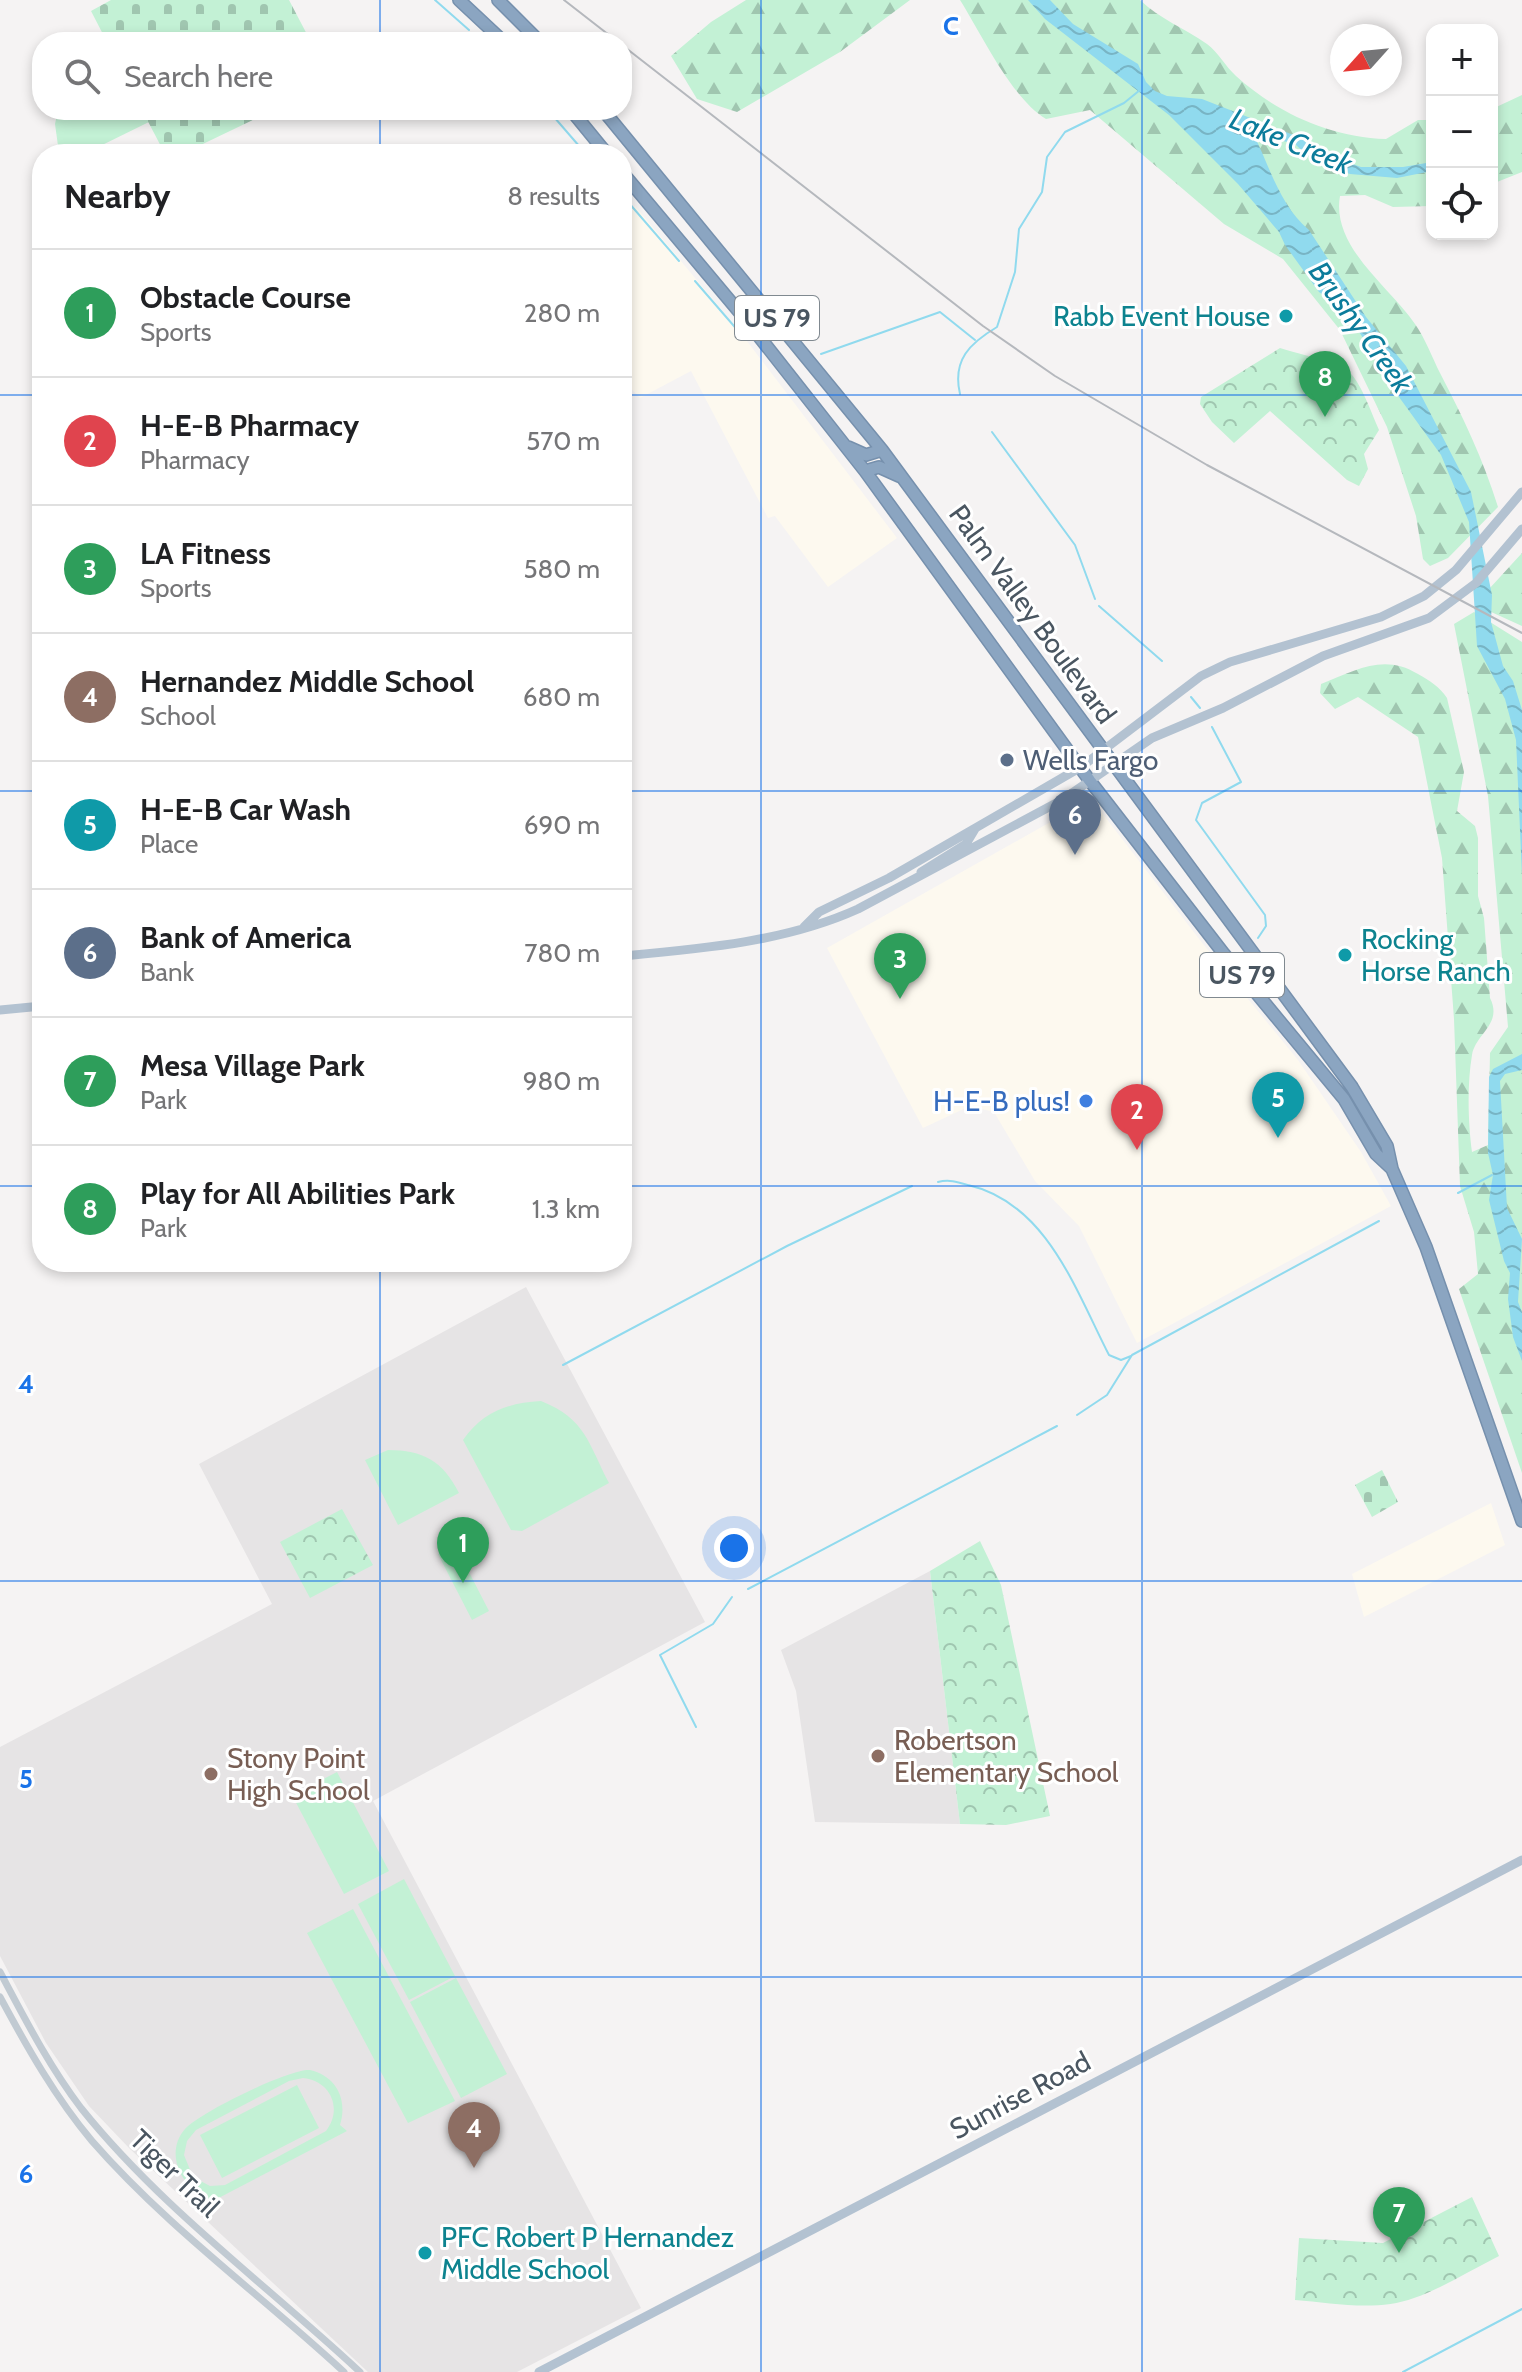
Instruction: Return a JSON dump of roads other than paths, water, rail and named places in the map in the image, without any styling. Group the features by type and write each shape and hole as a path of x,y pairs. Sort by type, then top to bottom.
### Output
{"highway":[{"path":"459,0 493,32"},
{"path":"498,0 530,32"},
{"path":"579,120 599,144"},
{"name":"Palm Valley Boulevard","path":"611,120 631,144"},
{"name":"Palm Valley Boulevard","path":"632,145 882,450 1297,1011 1373,1121 1387,1146 1392,1169 1426,1247 1522,1521"},
{"name":"Palm Valley Boulevard","path":"632,184 746,320 865,471 1090,781 1224,954 1344,1099 1376,1154 1392,1169"},
{"path":"844,445 866,455 882,450"},
{"path":"865,471 879,467 903,478"},
{"path":"1224,954 1233,955 1278,1009 1286,1013 1297,1011"}],"main road":[{"path":"804,927 819,912 975,829 1081,767 1201,676 1230,662 1381,617 1433,590 1462,563 1522,492"},
{"path":"632,955 719,946 827,923 1018,824 1090,781 1152,738 1223,708 1308,663 1430,617 1470,588 1522,529"},
{"path":"909,882 930,864 966,844 975,829"},
{"path":"0,1010 32,1007"},
{"name":"Sunrise Road","path":"539,2372 1522,1860"}],"street":[{"name":"Tiger Trail","path":"0,1972 55,2072 112,2144 236,2263 360,2372"},
{"name":"Tiger Trail","path":"0,1997 46,2078 117,2167 249,2290 344,2372"}],"water":[{"path":"1028,0 1050,0 1073,24 1138,64 1146,82 1155,91 1167,96 1202,99 1301,138 1319,152 1361,167 1403,167 1426,163 1426,172 1397,178 1350,174 1314,162 1295,144 1253,133 1290,209 1309,230 1366,317 1406,366 1471,492 1492,595 1491,622 1503,666 1513,681 1522,710 1522,875 1516,740 1505,699 1477,646 1469,522 1441,455 1391,386 1387,373 1344,310 1319,292 1279,232 1238,184 1169,115 1045,19"},
{"path":"1522,1054 1522,1070 1505,1074 1500,1081 1507,1208 1522,1239 1518,1302 1522,1312 1522,1361 1513,1337 1508,1299 1510,1273 1504,1261 1489,1200 1493,1175 1488,1153 1489,1077 1493,1069"}],"waterway":[{"path":"435,0 469,30"},
{"path":"960,394 959,371 965,354 979,339 997,327 1015,272 1019,229 1042,192 1047,157 1065,132 1124,103 1140,90"},
{"path":"557,120 577,144"},
{"path":"632,207 679,261"},
{"path":"695,281 740,333"},
{"path":"821,354 940,312 975,340"},
{"path":"992,432 1075,545 1095,599"},
{"path":"1099,606 1162,661"},
{"path":"1191,697 1200,708"},
{"path":"1212,727 1241,782 1202,803 1196,820 1265,915 1266,926 1258,938"},
{"path":"1458,1193 1492,1175"},
{"path":"938,1182 968,1185 995,1195 1019,1210 1056,1253 1109,1355 1121,1360 1131,1356"},
{"path":"563,1365 787,1246 912,1186"},
{"path":"1077,1415 1107,1395 1132,1355 1379,1221"},
{"path":"748,1589 1057,1426"},
{"path":"696,1727 660,1655 713,1624 732,1597"},
{"path":"1403,2372 1522,2309"}],"railway":[{"path":"564,0 605,32"},
{"path":"632,53 983,326 1055,376 1207,465 1522,633"}],"place":[{"name":"Rabb Event House","path":"1286,316"},
{"name":"Play for All Abilities Park","path":"1325,417"},
{"name":"Wells Fargo","path":"1007,760"},
{"name":"Bank of America","path":"1075,855"},
{"name":"Rocking Horse Ranch","path":"1345,955"},
{"name":"LA Fitness","path":"900,999"},
{"name":"H-E-B plus!","path":"1086,1101"},
{"name":"H-E-B Car Wash","path":"1278,1138"},
{"name":"H-E-B Pharmacy","path":"1137,1150"},
{"name":"Obstacle Course","path":"463,1583"},
{"name":"Robertson Elementary School","path":"878,1756"},
{"name":"Stony Point High School","path":"211,1774"},
{"name":"Hernandez Middle School","path":"474,2168"},
{"name":"PFC Robert P Hernandez Middle School","path":"425,2253"},
{"name":"Mesa Village Park","path":"1399,2253"}],"water label":[{"name":"Lake Creek","path":"1291,141"},
{"name":"Brushy Creek","path":"1361,327"}]}
